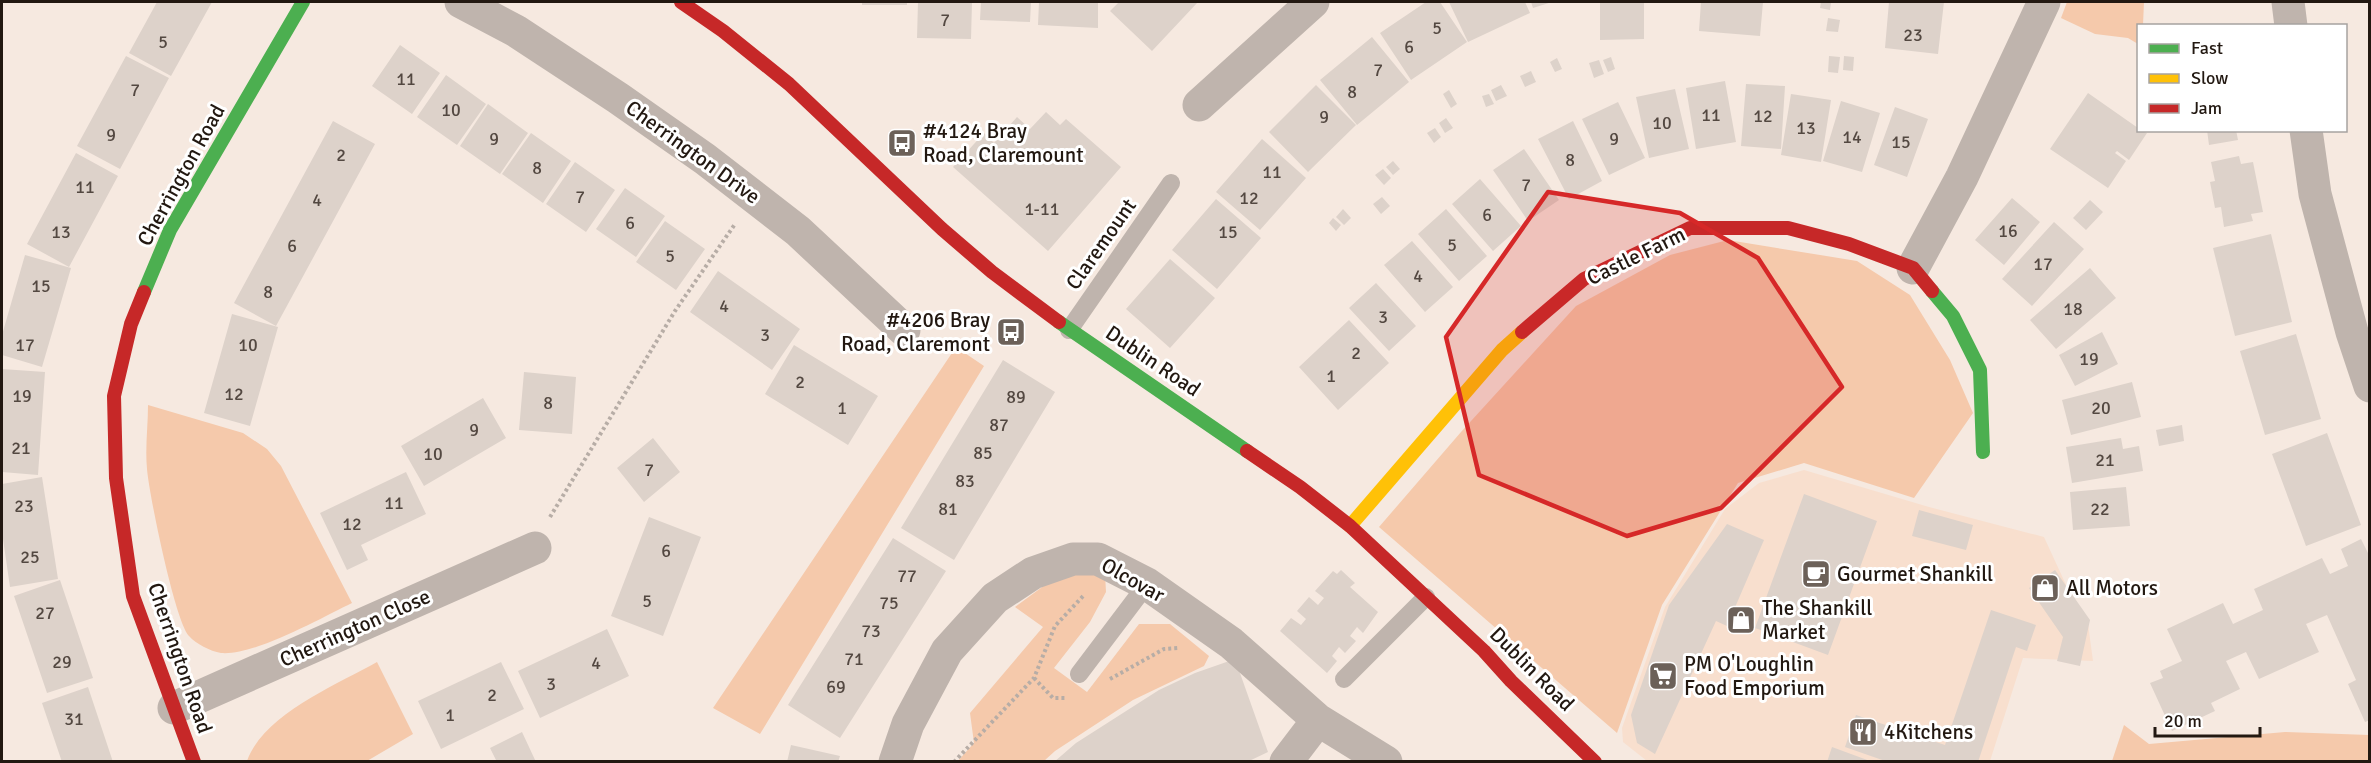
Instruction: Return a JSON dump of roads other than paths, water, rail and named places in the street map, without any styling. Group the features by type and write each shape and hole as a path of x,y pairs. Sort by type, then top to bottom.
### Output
{"street":[{"name":"Cherrington Road","path":"194,762 133,596 116,478 114,396 132,324 170,230 303,2"},
{"name":"Cherrington Drive","path":"461,2 516,32 618,98 754,196 798,231 904,330"},
{"name":"Dublin Road","path":"681,2 723,31 789,84 942,229 992,272 1069,330 1300,487 1350,526 1484,651 1511,681 1595,762"},
{"path":"1199,105 1313,2"},
{"path":"1913,268 1962,177 2044,2"},
{"path":"2288,2 2291,24"},
{"path":"2306,132 2315,194 2352,332 2370,386"},
{"name":"Castle Farm","path":"1350,526 1502,350 1584,279 1690,228 1788,228 1849,244 1913,268 1953,316 1980,370 1983,452"},
{"name":"Cherrington Close","path":"174,708 535,548"},
{"name":"Olcovar","path":"895,762 908,724 947,651 995,598 1033,573 1073,559 1098,559 1147,584 1231,643 1318,720 1386,762"},
{"path":"1286,762 1318,720"}],"lane":[{"name":"Claremount","path":"1069,330 1170,183"},
{"path":"1079,674 1147,584"},
{"path":"1344,679 1426,597"}],"place":[{"name":"#4124 Bray Road, Claremount","path":"902,143"},
{"name":"#4206 Bray Road, Claremont","path":"1011,332"},
{"name":"Gourmet Shankill","path":"1816,574"},
{"name":"All Motors","path":"2045,588"},
{"name":"The Shankill Market","path":"1741,620"},
{"name":"PM O'Loughlin Food Emporium","path":"1663,676"},
{"name":"4Kitchens","path":"1863,732"}]}
